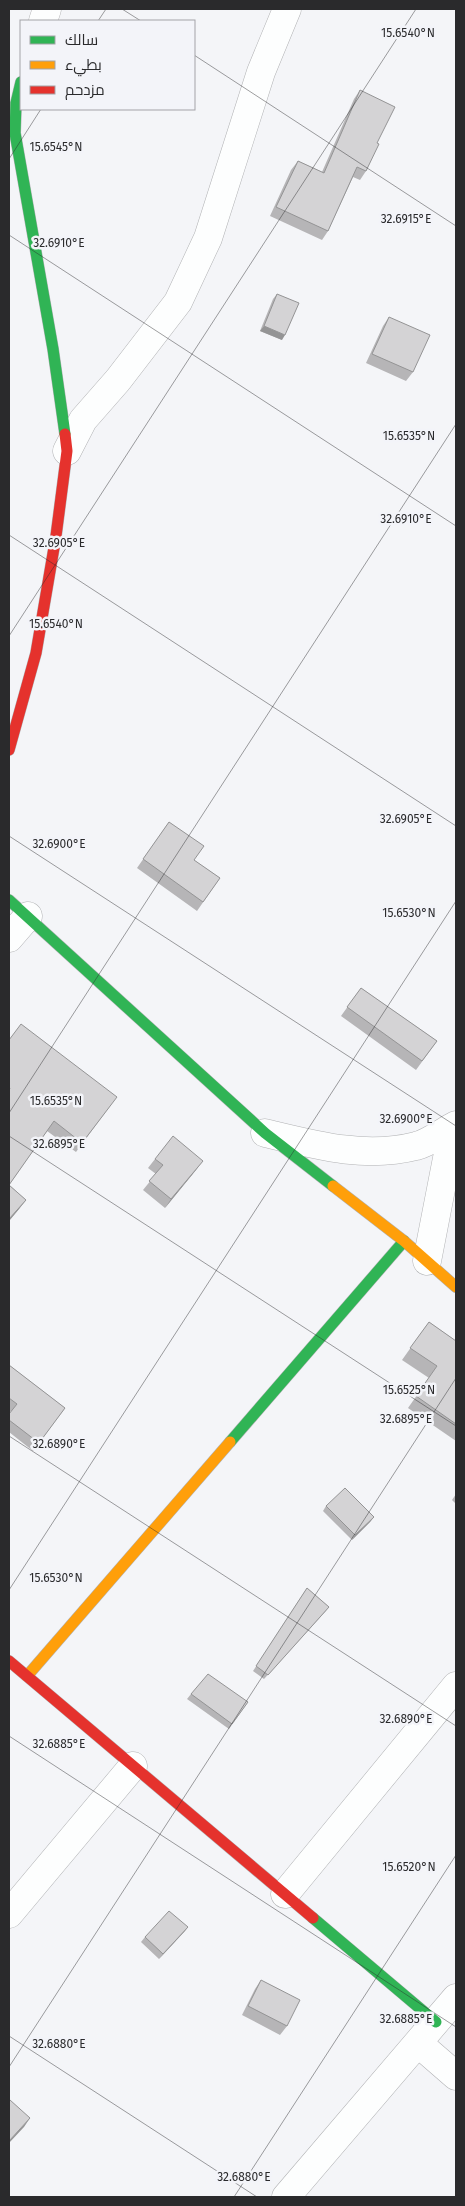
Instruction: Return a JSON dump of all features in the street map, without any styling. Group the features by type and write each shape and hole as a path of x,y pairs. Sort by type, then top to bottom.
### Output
{"street":[{"path":"67,451 83,420 118,380 178,302 208,238 261,72 287,9"},
{"path":"9,750 36,653 56,536 67,451 53,349 22,164 12,143 16,96 20,85"},
{"path":"9,938 19,908 265,1133 404,1241 456,1287"},
{"path":"265,1133 319,1146 369,1153 417,1146 456,1125"},
{"path":"427,1262 447,1157 456,1125"},
{"path":"27,1676 404,1241"},
{"path":"9,1661 436,2022"},
{"path":"285,1894 456,1686"},
{"path":"9,1914 133,1766"},
{"path":"286,2197 456,1998"},
{"path":"418,2043 456,2076"}],"building":[{"path":"360,90 395,107 377,143 379,144 366,171 357,167 328,231 276,207 298,161 324,173"},
{"path":"277,294 299,303 285,335 264,326"},
{"path":"389,317 430,335 413,372 372,354"},
{"path":"169,822 204,846 194,860 220,878 203,902 143,859"},
{"path":"361,988 437,1041 422,1061 347,1007"},
{"path":"21,1024 117,1097 82,1143 54,1121 9,1185 9,1040"},
{"path":"173,1136 203,1161 171,1199 149,1181 163,1165 155,1159"},
{"path":"9,1185 26,1200 9,1219"},
{"path":"429,1322 456,1341 456,1424 416,1396 437,1366 410,1348"},
{"path":"9,1365 65,1408 39,1443 9,1420 9,1414 17,1404 9,1398"},
{"path":"345,1488 374,1517 355,1535 326,1506"},
{"path":"307,1588 329,1607 268,1675 256,1666"},
{"path":"208,1674 248,1702 232,1724 191,1694"},
{"path":"169,1911 188,1927 163,1954 145,1937"},
{"path":"261,1980 300,2000 287,2026 248,2006"},
{"path":"9,2101 30,2118 9,2141"}],"traffic: fast":[{"path":"20,86 16,103 15,133 53,349 65,434"},
{"path":"9,900 265,1133 333,1186"},
{"path":"230,1442 404,1241"},
{"path":"313,1918 436,2022"}],"traffic: slow":[{"path":"333,1186 404,1241 456,1287"},
{"path":"27,1676 230,1442"}],"traffic: jam":[{"path":"9,750 36,653 56,536 67,451 65,434"},
{"path":"9,1661 313,1918"}]}
